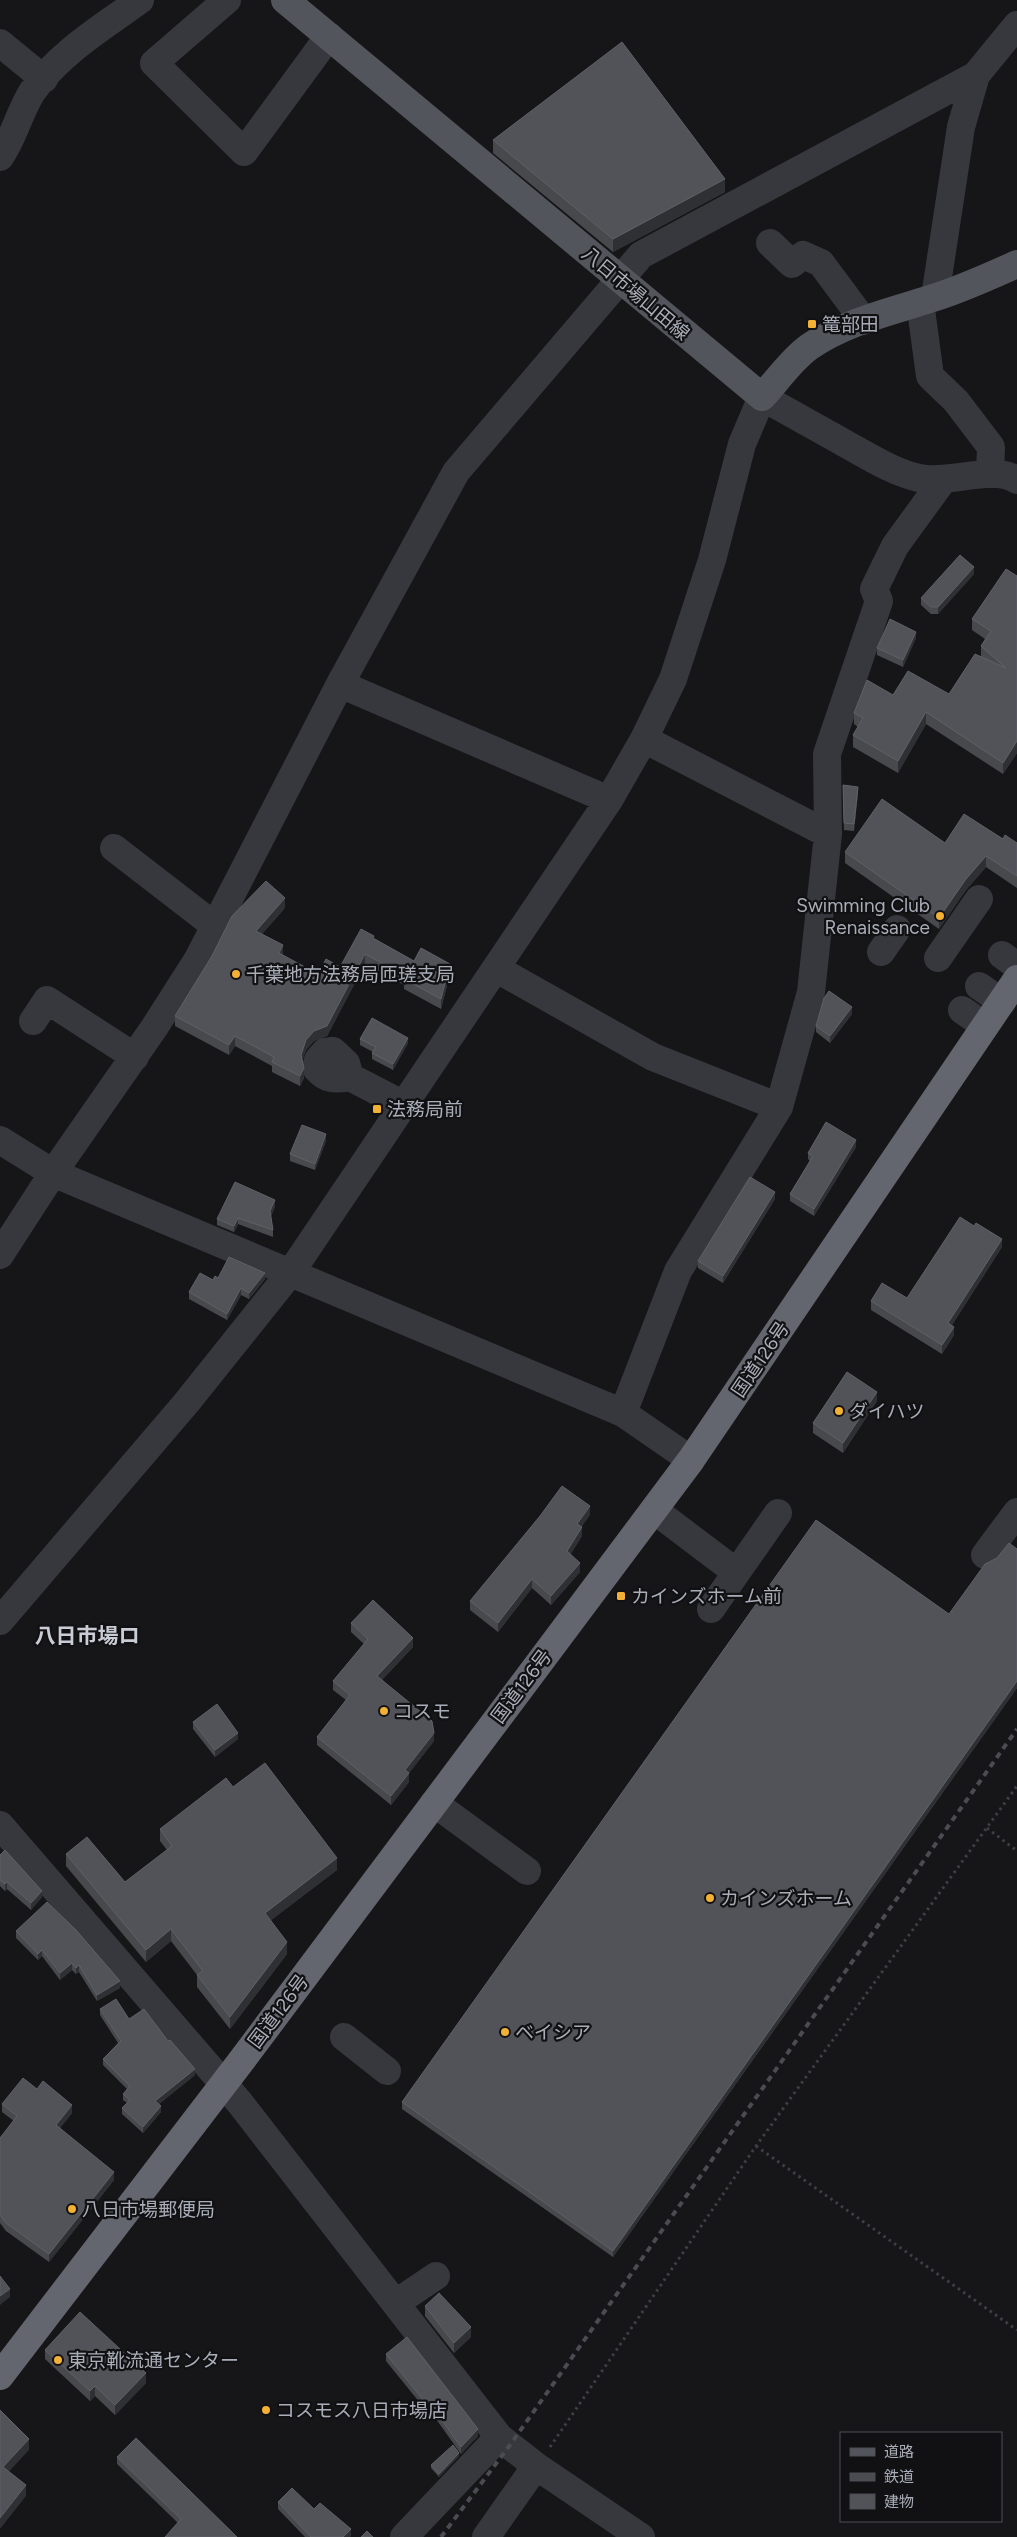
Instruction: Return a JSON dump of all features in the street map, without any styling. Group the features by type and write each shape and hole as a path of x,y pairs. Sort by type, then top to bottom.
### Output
{"highway":[{"name":"国道126号","path":"0,2376 224,2083 691,1460 1017,979"}],"main road":[{"name":"八日市場山田線","path":"286,0 762,397"},
{"path":"762,397 807,348 824,337 1017,264"}],"street":[{"path":"0,157 7,147 16,120 33,91 80,43 140,0"},
{"path":"227,0 154,63 244,152 329,36"},
{"path":"0,1255 53,1173 135,1057 198,959 340,684 456,472 641,255 976,75 1017,25"},
{"path":"0,43 44,79"},
{"path":"976,75 961,127 928,299 930,376 956,401 991,447 990,474"},
{"path":"770,243 792,264 803,255 821,263 864,321"},
{"path":"0,1621 187,1402 291,1272 497,969 609,800 644,739 673,679 712,560 742,444 762,397 890,468 920,478 943,480 990,474 1010,476 1017,480"},
{"path":"623,1413 678,1271 779,1107 810,992 828,834 827,754 879,602 874,589 895,546 943,480"},
{"path":"340,684 609,800"},
{"path":"644,739 828,834"},
{"path":"114,848 215,926"},
{"path":"938,958 979,899"},
{"path":"880,952 897,929"},
{"path":"497,969 653,1057 779,1107"},
{"path":"979,986 1002,1002"},
{"path":"33,1021 47,1000 135,1057"},
{"path":"962,1010 985,1026"},
{"path":"350,1076 404,1105"},
{"path":"0,1140 53,1173 623,1413 691,1460"},
{"path":"654,1510 736,1572"},
{"path":"985,1555 1017,1512"},
{"path":"711,1609 778,1513"},
{"path":"434,1803 527,1871"},
{"path":"0,1825 224,2083 499,2436 536,2466 641,2537"},
{"path":"344,2037 387,2071"},
{"path":"396,2303 436,2276"},
{"path":"404,2537 499,2436"},
{"path":"486,2537 536,2466"}],"path":[{"path":"536,2466 756,2146 1017,1786"},
{"path":"987,1828 1017,1851"},
{"path":"756,2146 1017,2330"}],"building":[{"path":"622,42 725,179 613,239 493,140"},
{"path":"960,555 974,567 938,607 931,607 921,598"},
{"path":"1006,569 1017,576 1017,741 1003,763 926,712 898,761 853,735 863,718 854,713 867,680 893,695 908,671 949,694 975,654 1006,668 981,646 991,631 972,619"},
{"path":"890,619 916,632 903,660 877,648"},
{"path":"843,785 858,787 854,824 844,823"},
{"path":"882,799 945,843 964,814 1003,839 1005,835 1017,843 1017,876 986,856 966,879 939,918 845,852"},
{"path":"266,881 285,898 256,931 283,945 279,953 318,974 326,959 340,967 361,929 374,936 373,938 414,961 421,948 450,964 441,999 404,979 406,976 365,954 327,1026 314,1031 306,1040 301,1055 304,1068 300,1076 272,1062 274,1057 235,1036 229,1045 175,1016 212,956 232,916"},
{"path":"829,991 852,1007 830,1036 816,1026 824,998"},
{"path":"372,1018 408,1038 393,1064 372,1053 376,1047 360,1039"},
{"path":"826,1122 856,1140 814,1209 790,1194 813,1156 808,1153"},
{"path":"302,1125 326,1134 315,1164 290,1154"},
{"path":"750,1177 775,1192 723,1276 698,1261"},
{"path":"235,1182 275,1200 270,1211 273,1230 238,1218 234,1226 217,1219"},
{"path":"960,1217 974,1226 976,1223 1002,1239 948,1323 954,1327 942,1345 871,1301 882,1283 907,1298"},
{"path":"229,1257 265,1273 249,1293 241,1288 227,1314 189,1292 200,1273 213,1280 215,1276 218,1278"},
{"path":"847,1372 877,1392 843,1443 813,1423"},
{"path":"562,1486 590,1506 577,1524 582,1527 567,1551 580,1563 551,1596 532,1579 498,1623 470,1601 540,1516"},
{"name":"カインズホーム","path":"816,1520 949,1614 985,1564 997,1558 1009,1543 1017,1549 1017,1681 613,2251 402,2102"},
{"path":"373,1600 413,1638 377,1676 432,1721 434,1733 405,1770 409,1773 391,1796 317,1737 350,1695 333,1681 368,1639 351,1623"},
{"path":"217,1704 238,1733 215,1750 193,1722"},
{"path":"265,1763 337,1858 265,1913 287,1942 230,2017 197,1975 203,1971 171,1929 146,1950 66,1854 87,1837 125,1882 172,1846 160,1829 226,1778 233,1787"},
{"path":"5,1850 42,1891 31,1903 7,1882 5,1884 0,1880 0,1855"},
{"path":"47,1902 76,1930 120,1981 97,1995 79,1965 76,1968 72,1963 60,1973 42,1950 38,1954 16,1931"},
{"path":"116,1999 129,2019 144,2009 168,2041 170,2040 195,2069 155,2101 161,2106 143,2127 122,2108 130,2100 123,2094 130,2086 103,2059 121,2041 100,2009"},
{"path":"23,2078 37,2089 43,2081 72,2105 56,2125 114,2172 49,2254 6,2223 0,2215 0,2138 17,2116 2,2104"},
{"path":"0,2276 10,2289 0,2296"},
{"path":"439,2293 471,2327 454,2343 425,2306"},
{"path":"80,2312 146,2373 115,2405 95,2386 90,2391 45,2350"},
{"path":"407,2337 478,2429 461,2447 431,2405 429,2407 386,2354"},
{"path":"0,2410 29,2439 3,2467 26,2485 0,2518"},
{"path":"136,2438 237,2537 165,2537 181,2519 117,2457"},
{"path":"453,2445 459,2453 439,2474 431,2465"},
{"path":"292,2488 314,2509 320,2503 351,2529 343,2537 311,2537 278,2502"},
{"path":"367,2531 373,2537 361,2537"}],"railway":[{"path":"441,2537 510,2445 1017,1729"}],"place":[{"name":"篭部田","path":"812,324"},
{"name":"Swimming Club Renaissance","path":"940,916"},
{"name":"千葉地方法務局匝瑳支局","path":"236,974"},
{"name":"法務局前","path":"377,1109"},
{"name":"ダイハツ","path":"839,1411"},
{"name":"カインズホーム前","path":"621,1596"},
{"name":"コスモ","path":"384,1711"},
{"name":"カインズホーム","path":"710,1898"},
{"name":"ベイシア","path":"505,2032"},
{"name":"八日市場郵便局","path":"72,2209"},
{"name":"東京靴流通センター","path":"58,2360"},
{"name":"コスモス八日市場店","path":"266,2410"}],"district":[{"name":"八日市場ロ","path":"87,1636"}]}
